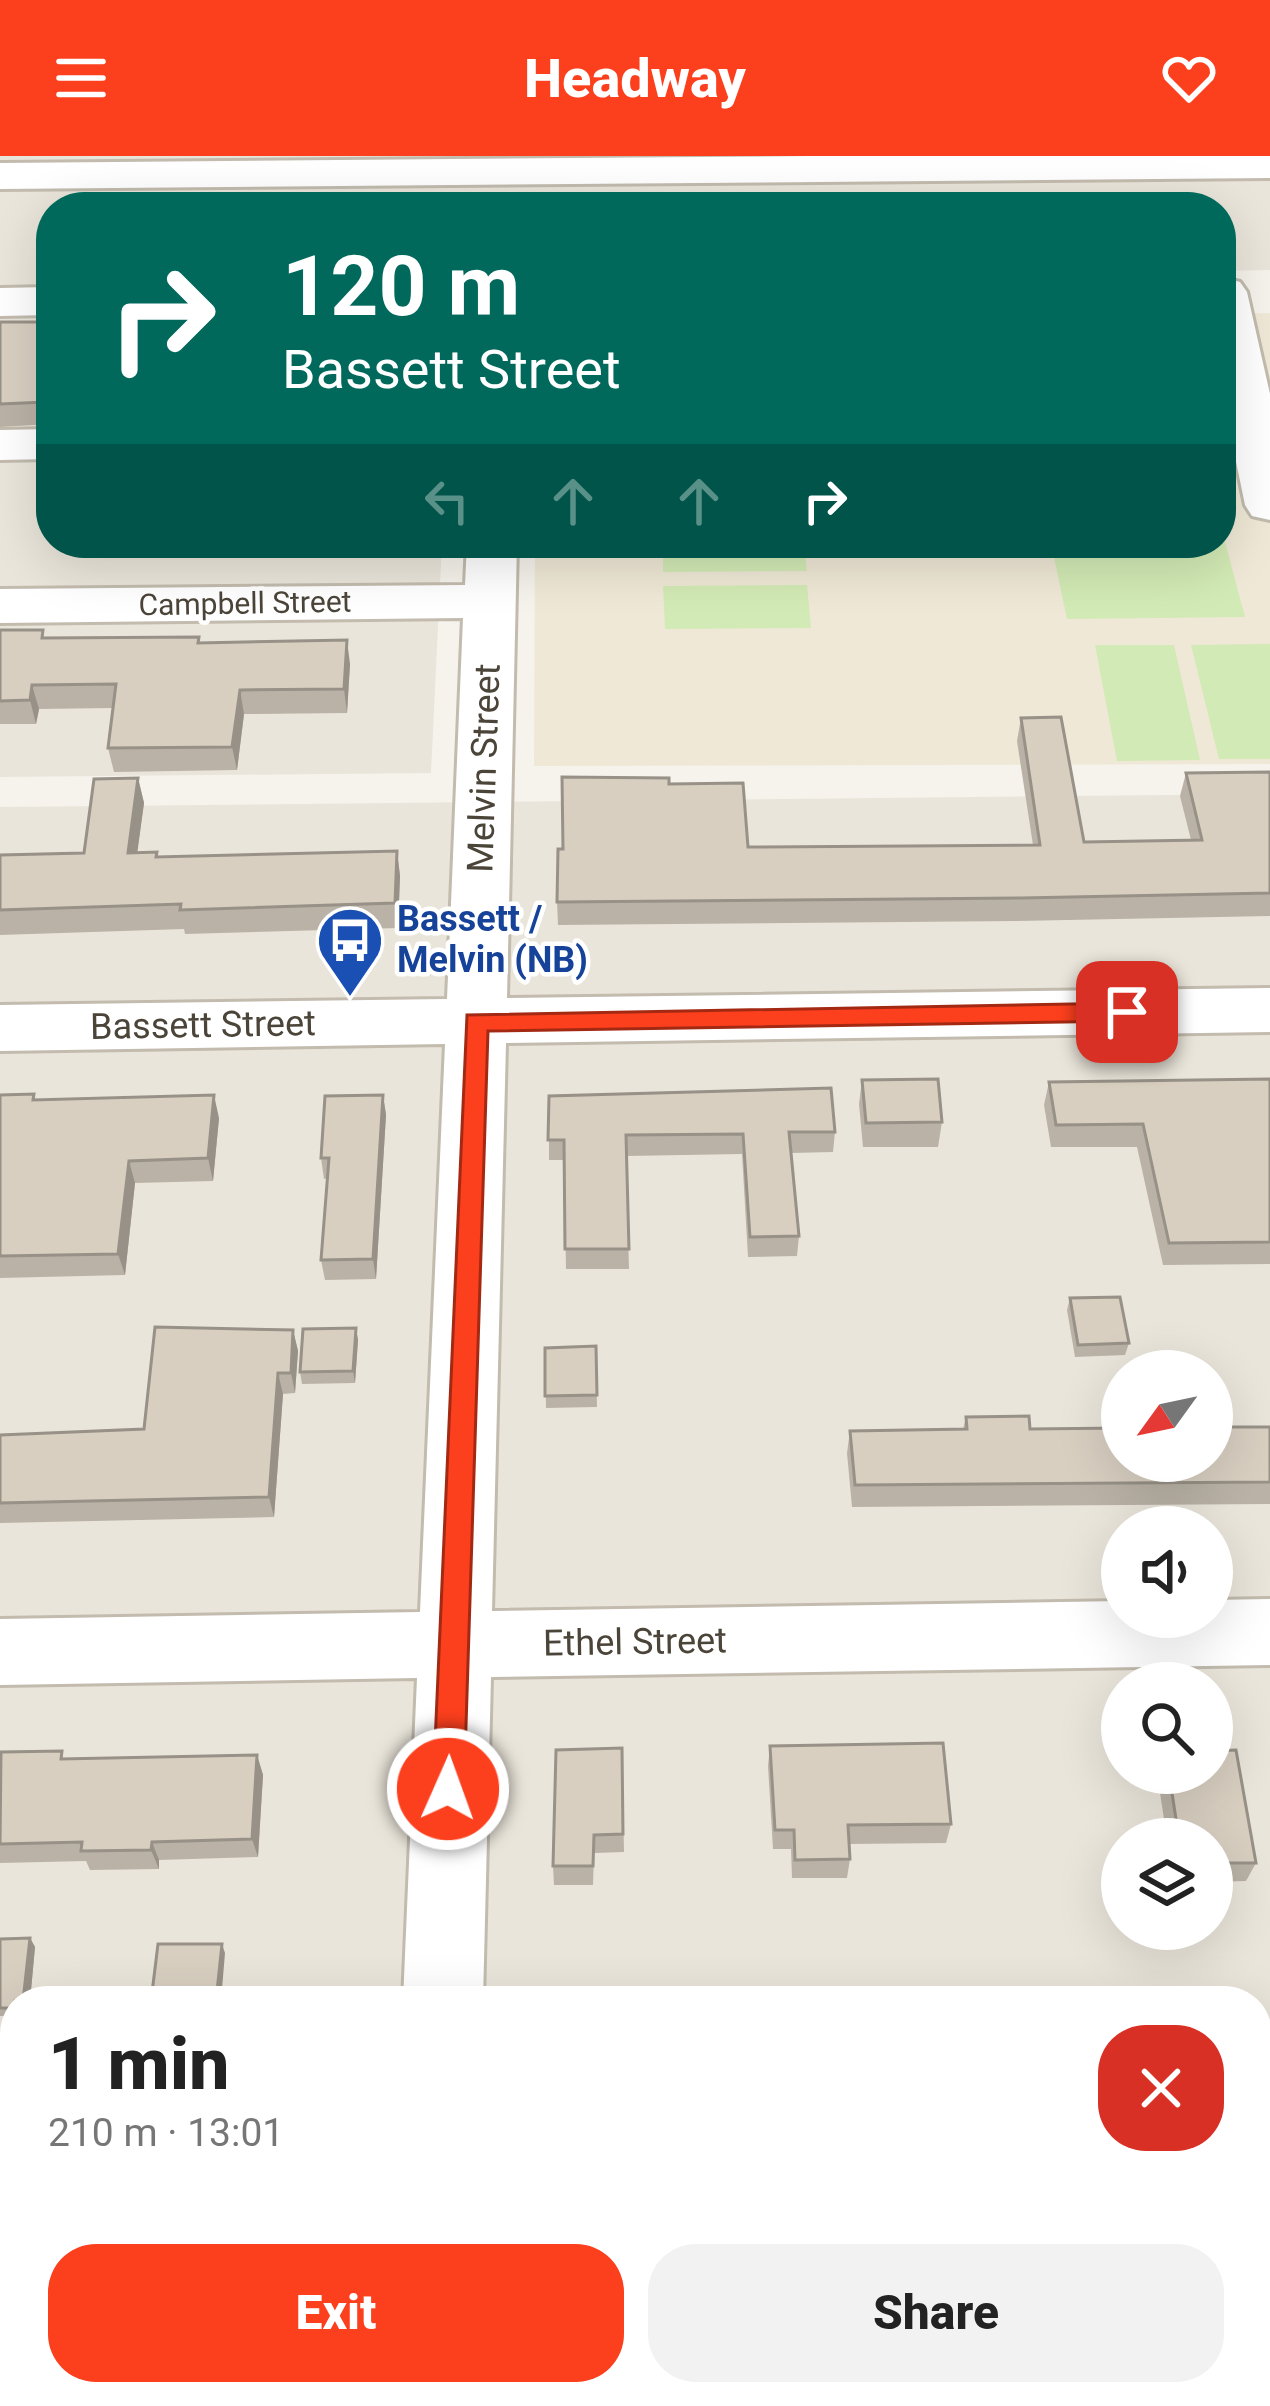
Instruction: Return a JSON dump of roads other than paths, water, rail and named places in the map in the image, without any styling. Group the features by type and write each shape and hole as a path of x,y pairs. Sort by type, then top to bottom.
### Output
{"street":[{"path":"0,176 505,178 1270,165"},
{"path":"0,302 36,301"},
{"path":"1244,310 1270,505"},
{"path":"0,445 36,444"},
{"name":"Campbell Street","path":"0,606 490,572"},
{"name":"Melvin Street","path":"444,1986 490,572"},
{"name":"Bassett Street","path":"0,1028 1270,1010"},
{"name":"Ethel Street","path":"0,1652 1270,1632"}],"place":[{"name":"Bassett / Melvin (NB)","path":"350,999"}]}
